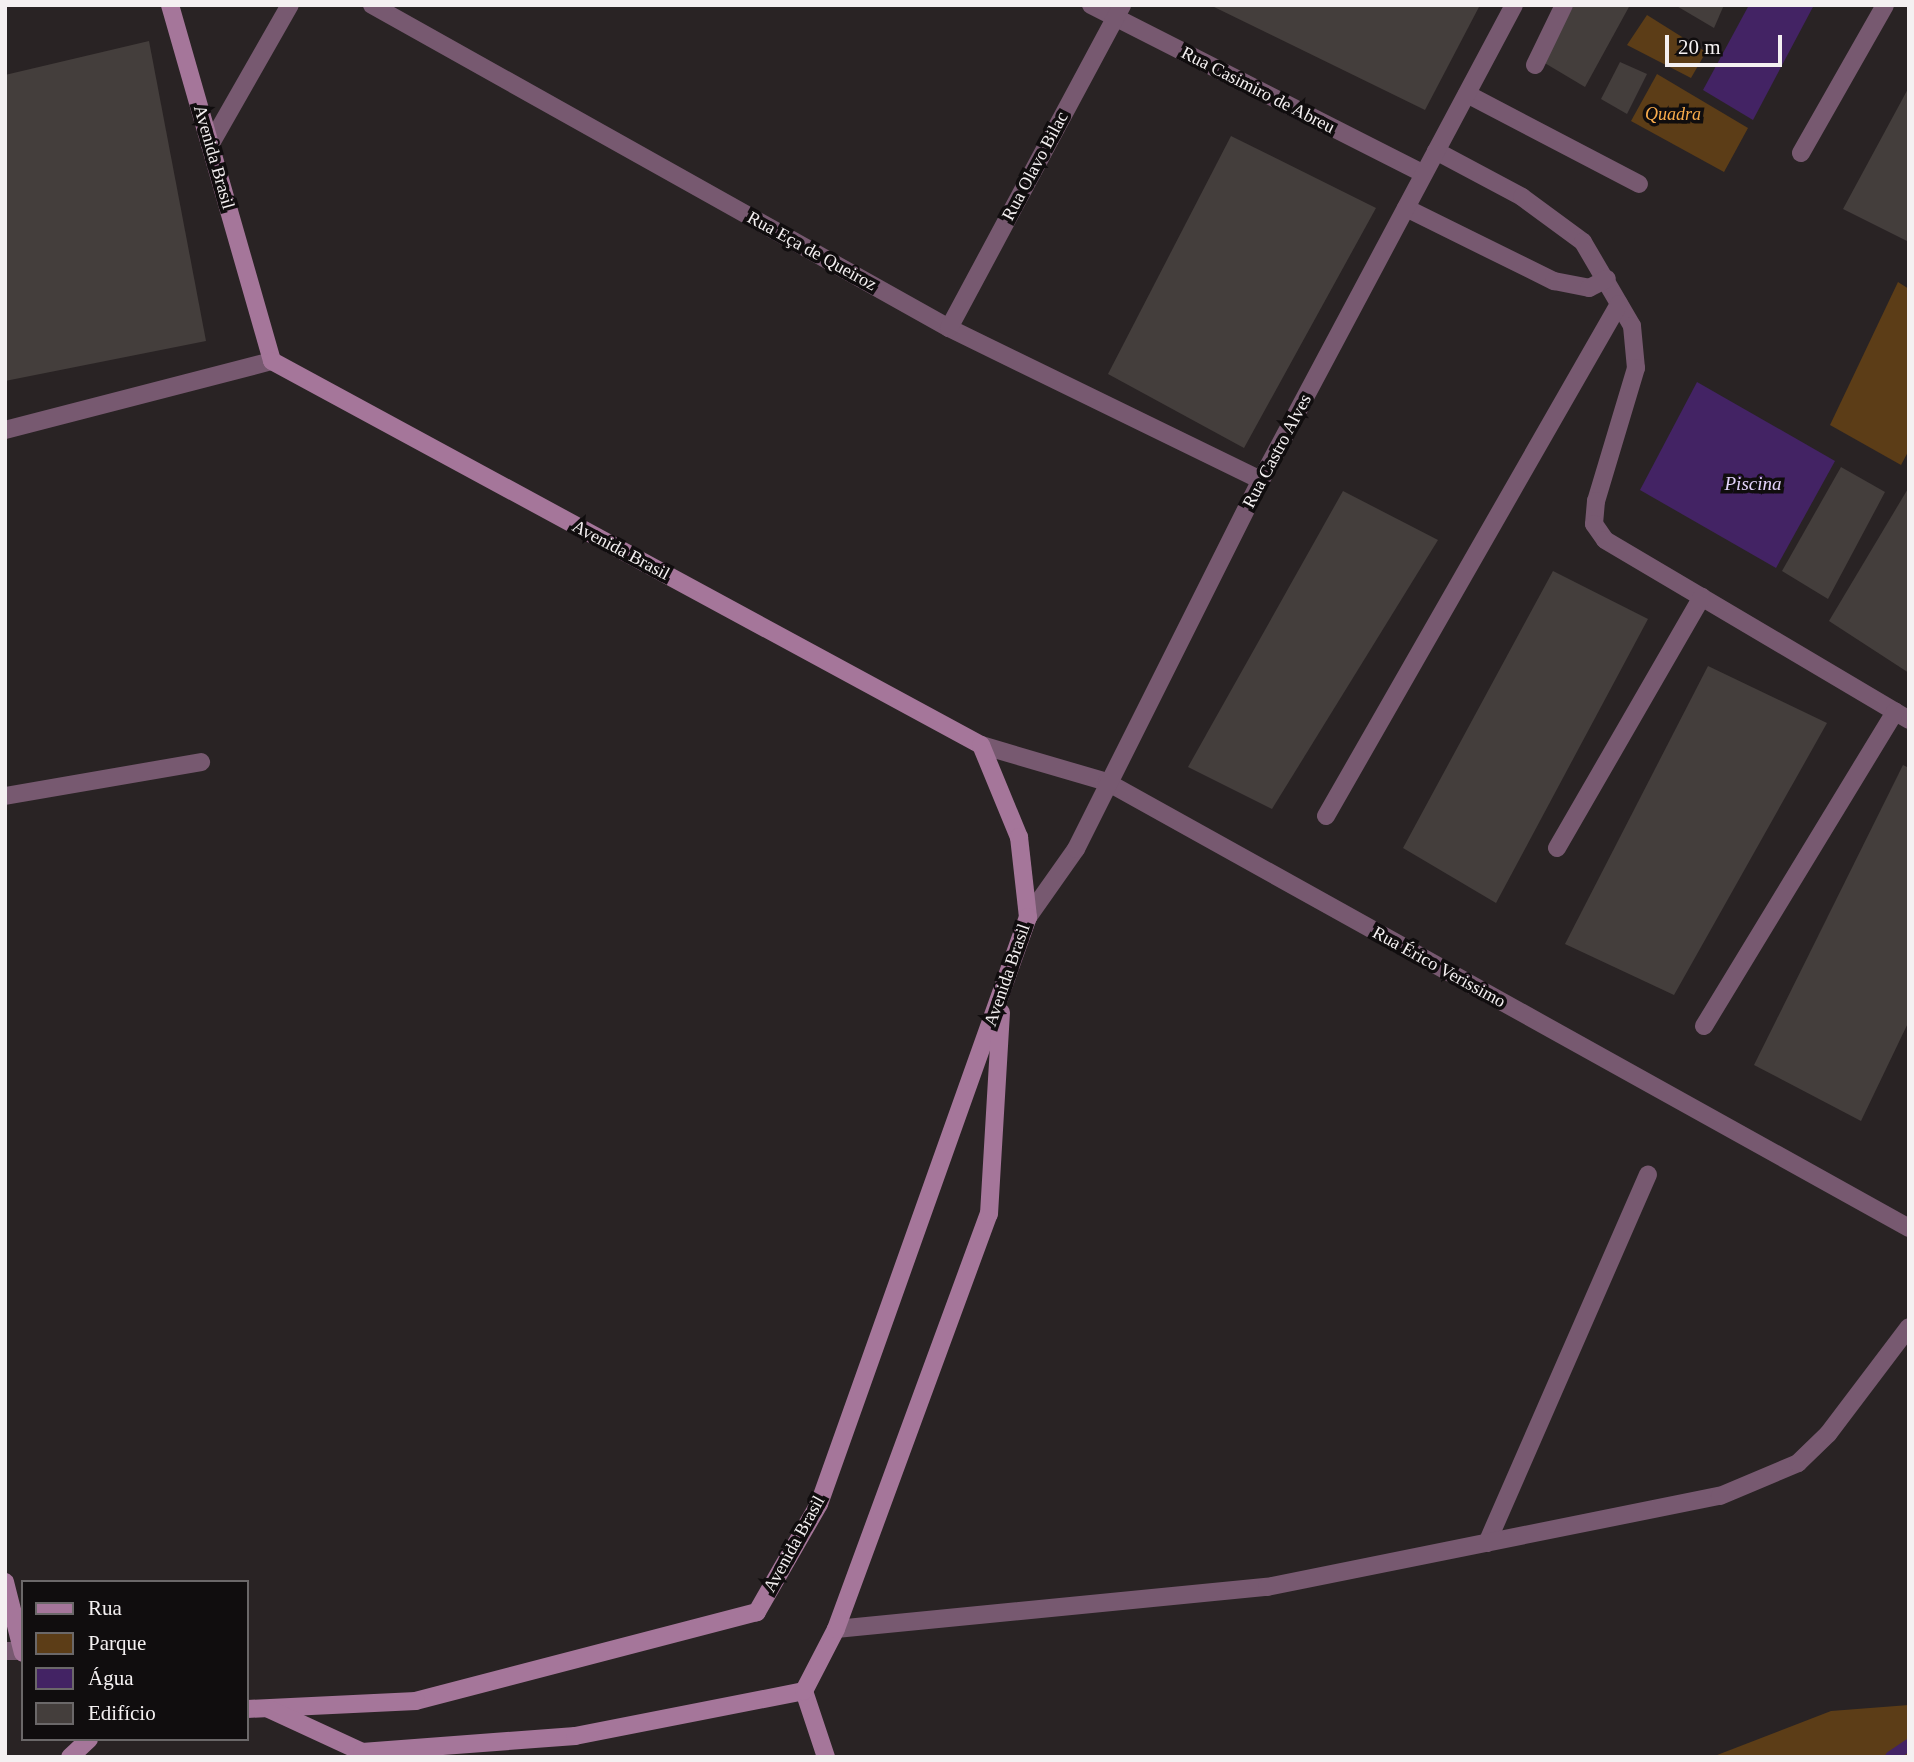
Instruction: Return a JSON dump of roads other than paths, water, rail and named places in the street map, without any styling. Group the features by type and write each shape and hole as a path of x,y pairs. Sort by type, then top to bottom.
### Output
{"street":[{"name":"Avenida Brasil","path":"170,5 272,361 981,745 1019,837 1028,917 819,1504 757,1612 416,1701 248,1709"},
{"path":"210,145 290,5"},
{"name":"Rua Eça de Queiroz","path":"372,5 949,328 1261,480"},
{"name":"Rua Casimiro de Abreu","path":"1091,5 1119,11 1424,174"},
{"name":"Rua Castro Alves","path":"1107,782 1261,480 1514,5"},
{"path":"1535,65 1564,5"},
{"path":"1801,153 1885,5"},
{"name":"Rua Olavo Bilac","path":"949,328 1119,11"},
{"path":"1467,94 1639,184"},
{"path":"1436,151 1522,197 1584,242 1632,326 1636,368 1594,524 1605,540 1902,716 1704,1026"},
{"path":"1406,208 1554,281 1589,288 1607,279"},
{"path":"1326,816 1619,304"},
{"path":"5,430 272,361"},
{"path":"1557,848 1702,597"},
{"path":"981,745 1107,782 1076,849 1028,917"},
{"path":"5,796 201,762"},
{"name":"Rua Érico Verissimo","path":"1107,782 1909,1228"},
{"path":"826,1757 804,1691 836,1629 989,1214 1002,989"},
{"path":"1487,1543 1648,1175"},
{"path":"836,1629 1268,1587 1720,1496 1762,1482 1798,1463 1828,1434 1909,1327"},
{"path":"5,1582 16,1652"},
{"path":"266,1708 362,1752 575,1735 804,1691"},
{"path":"71,1757 87,1741"}],"water":[{"path":"1749,5 1814,5 1753,120 1703,90"},
{"name":"Piscina","path":"1697,382 1835,461 1776,568 1640,490"}],"waterway":[{"path":"1891,1757 1909,1745"}],"park label":[{"name":"Quadra","path":"1673,114"}]}
